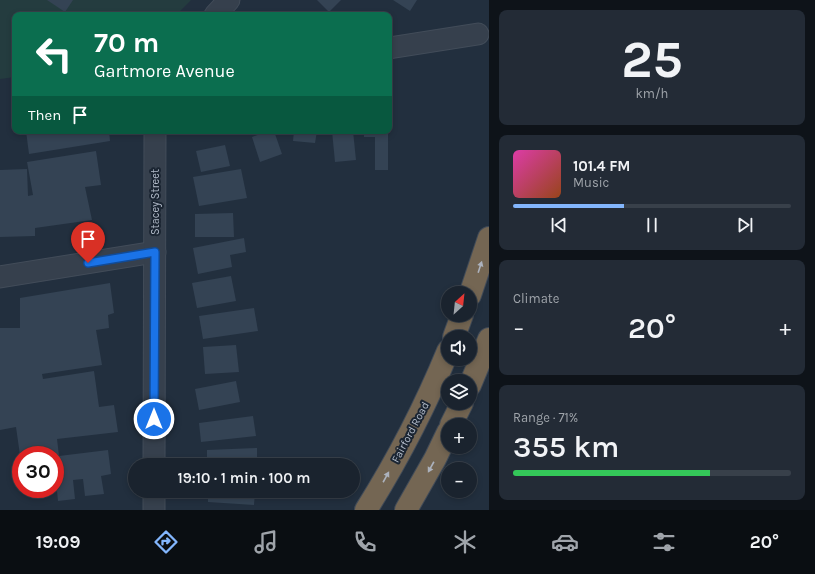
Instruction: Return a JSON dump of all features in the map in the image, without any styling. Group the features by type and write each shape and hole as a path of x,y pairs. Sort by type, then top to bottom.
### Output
{"highway":[{"path":"473,286 489,238"},
{"path":"475,374 489,339"},
{"name":"Fairford Road","path":"366,510 412,430 442,366"},
{"path":"406,510 441,447"}],"street":[{"path":"218,12 229,0"},
{"path":"392,48 478,34"},
{"name":"Stacey Street","path":"154,458 155,134"},
{"path":"0,277 155,252"},
{"path":"154,498 154,510"}],"green space":[{"path":"0,0 191,0 179,12 12,12 12,77 0,79"}],"building":[{"path":"47,0 73,0 65,12"},
{"path":"317,0 341,0 329,12"},
{"path":"393,0 417,0 410,11"},
{"path":"26,134 109,134 110,141 29,154"},
{"path":"260,134 275,134 282,154 260,162 252,137"},
{"path":"294,134 316,134 315,143 293,141"},
{"path":"332,134 353,134 356,160 335,162"},
{"path":"364,134 388,134 388,170 375,170 375,137 364,137"},
{"path":"225,145 230,166 201,172 196,151"},
{"path":"96,151 101,185 85,187 92,220 35,228 35,236 0,237 0,170 27,169 28,196 33,195 27,162"},
{"path":"241,169 247,198 199,206 193,177"},
{"path":"233,213 234,237 195,237 195,214"},
{"path":"244,238 246,252 230,255 232,267 198,274 193,248"},
{"path":"231,276 236,301 197,308 192,283"},
{"path":"110,283 114,313 108,315 109,328 96,330 102,365 42,374 43,379 94,371 99,407 114,405 118,432 57,439 58,446 19,446 16,427 0,430 0,328 20,328 20,298"},
{"path":"254,308 258,331 203,339 199,316"},
{"path":"236,345 239,372 205,374 203,347"},
{"path":"236,381 240,402 199,410 195,389"},
{"path":"253,416 256,436 201,442 199,423"},
{"path":"257,448 257,458 207,458 207,450"},
{"path":"108,450 111,474 101,476 104,494 85,496 83,479 73,480 75,499 58,501 58,498 64,498 64,455"},
{"path":"208,498 254,498 254,505 208,502"}],"route":[{"path":"88,263 155,252 154,419"}]}
